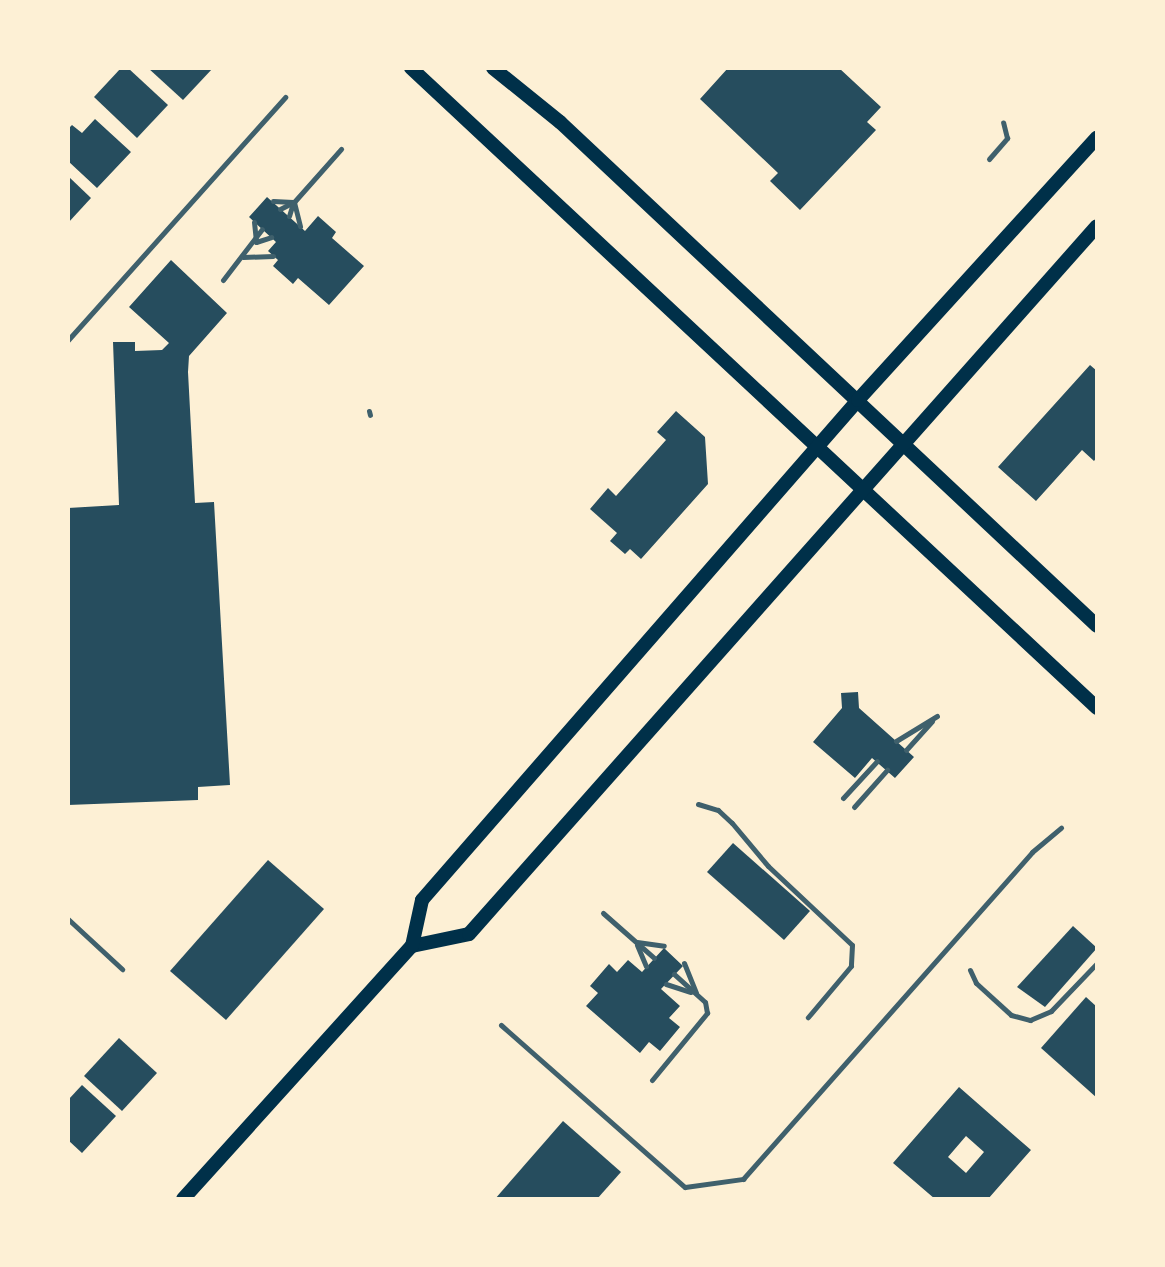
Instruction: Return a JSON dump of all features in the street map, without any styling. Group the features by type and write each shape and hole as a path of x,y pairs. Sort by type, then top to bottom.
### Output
{"main road":[{"path":"411,68 1097,708"},
{"path":"493,68 560,122 1097,626"},
{"path":"183,1199 412,946 422,900 858,400 1097,137"},
{"path":"412,946 469,934 1097,226"}],"lane":[{"path":"68,340 285,97"},
{"path":"989,159 1007,138 1003,122"},
{"path":"280,209 294,202 341,149"},
{"path":"273,201 294,202"},
{"path":"289,216 294,202"},
{"path":"294,202 300,226"},
{"path":"254,222 256,242"},
{"path":"223,280 256,242 262,229"},
{"path":"256,242 271,237"},
{"path":"243,257 273,256"},
{"path":"896,741 937,716 906,750"},
{"path":"843,798 877,761"},
{"path":"854,807 887,770"},
{"path":"698,804 718,810 768,866 852,945 851,966 808,1017"},
{"path":"501,1025 685,1187 743,1179 1032,852 1061,828"},
{"path":"603,913 654,958"},
{"path":"68,919 122,969"},
{"path":"636,942 664,946"},
{"path":"636,942 646,966"},
{"path":"652,1080 702,1023 707,1013 684,963"},
{"path":"970,970 976,983 1011,1015 1030,1020 1051,1011 1097,963"},
{"path":"674,974 696,994"},
{"path":"666,984 696,994"}],"building":[{"path":"121,68 128,68 168,105 137,138 94,97"},
{"path":"148,68 213,68 183,100"},
{"path":"728,68 839,68 881,107 867,122 876,130 800,210 770,181 778,173 700,99"},
{"path":"95,119 131,152 97,188 68,161 68,129 72,125 82,133"},
{"path":"68,176 91,198 68,223"},
{"path":"267,197 305,231 318,216 336,232 332,238 364,266 329,305 298,278 293,284 273,266 278,260 268,251 276,242 249,217"},
{"path":"171,260 227,313 189,356 188,372 195,503 214,502 230,785 198,787 198,800 68,805 68,508 119,505 113,342 135,342 135,351 162,350 169,343 129,307"},
{"path":"1090,365 1097,371 1097,457 1094,461 1082,450 1036,501 998,467"},
{"path":"676,411 705,437 708,484 641,559 630,549 625,554 610,541 617,533 590,509 608,488 616,496 666,440 657,432"},
{"path":"858,692 859,708 914,757 895,778 872,758 855,778 813,742 842,708 841,693"},
{"path":"733,843 810,911 784,940 707,872"},
{"path":"268,860 324,909 226,1020 170,971"},
{"path":"1073,926 1097,948 1045,1007 1017,987"},
{"path":"664,948 683,966 661,989 680,1006 669,1018 680,1027 660,1051 649,1042 640,1053 586,1006 598,993 590,986 609,964 617,972 628,960 642,972"},
{"path":"1086,997 1097,1007 1097,1098 1041,1048"},
{"path":"119,1038 157,1073 122,1111 84,1076"},
{"path":"82,1085 116,1116 82,1153 68,1140 68,1100"},
{"path":"959,1087 1031,1150 988,1199 935,1199 893,1163","holes":["966,1136 984,1152 966,1173 948,1157"]},
{"path":"563,1121 621,1172 597,1199 495,1199"}]}
